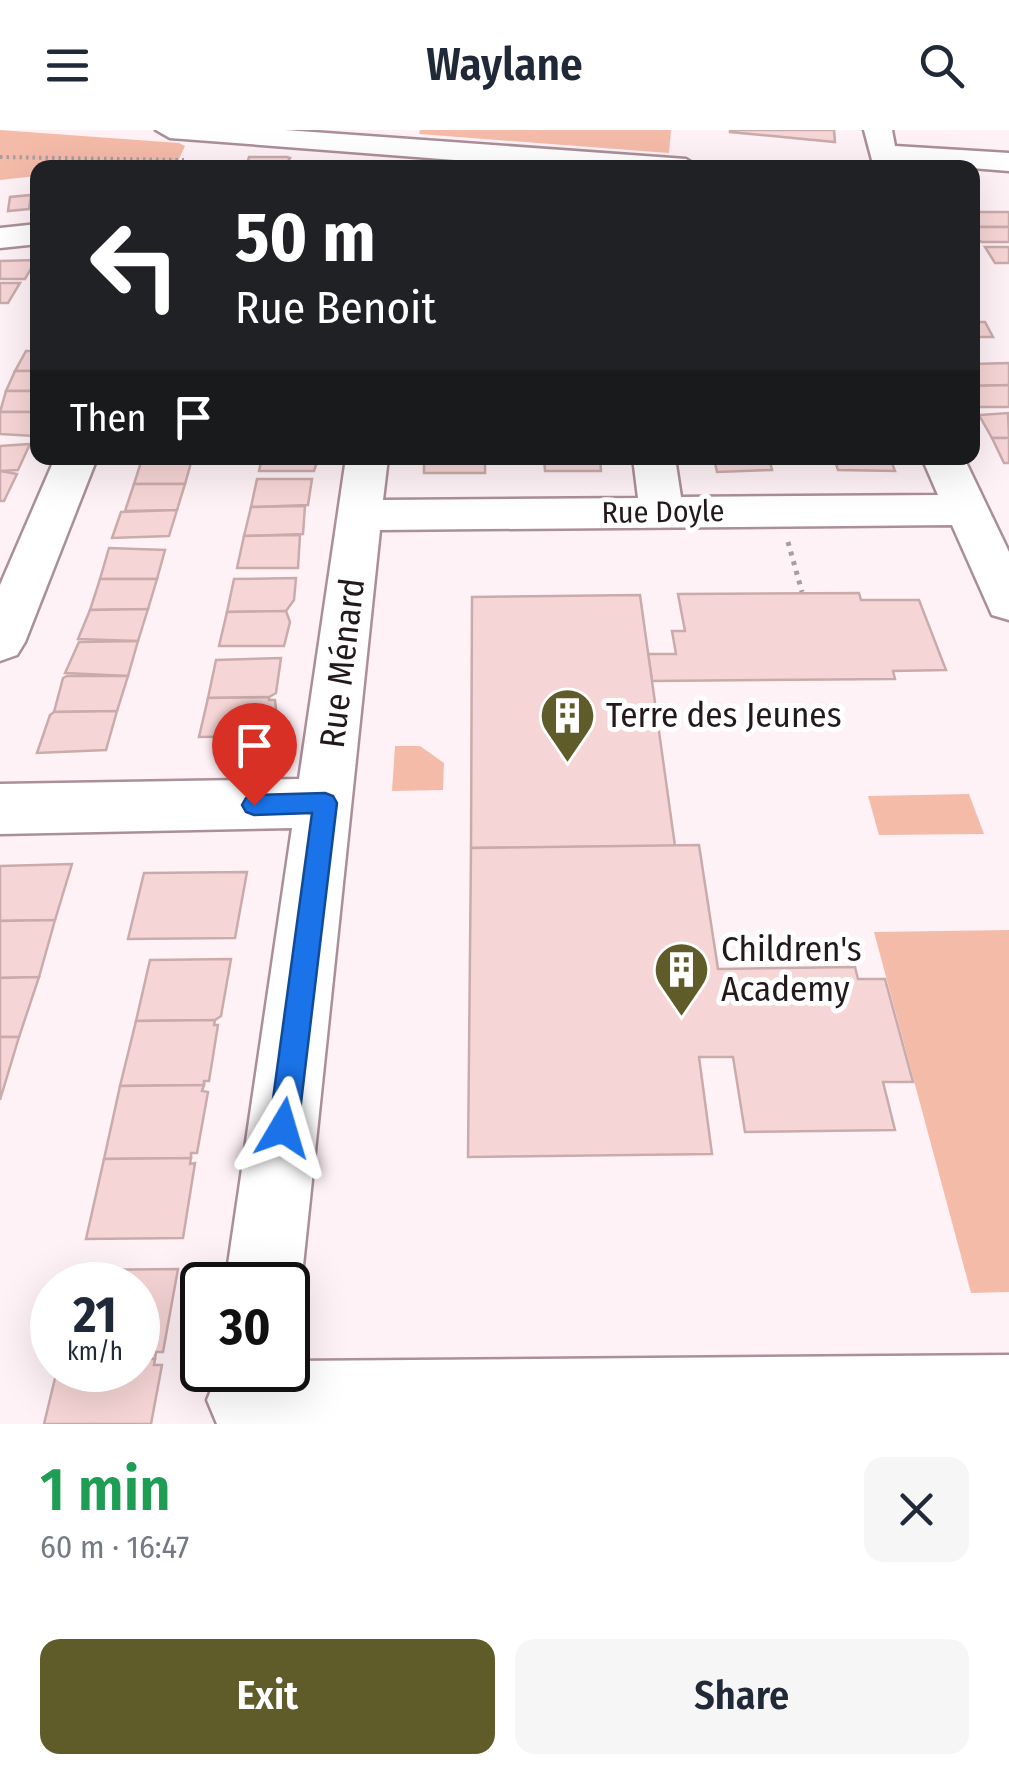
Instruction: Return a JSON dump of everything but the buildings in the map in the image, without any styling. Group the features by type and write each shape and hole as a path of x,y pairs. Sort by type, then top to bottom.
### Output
{"street":[{"path":"170,130 405,157 482,160"},
{"path":"878,130 882,154 1007,155"},
{"path":"967,130 972,144 1007,155"},
{"path":"190,160 214,133"},
{"path":"980,189 1009,191"},
{"path":"0,238 30,235"},
{"path":"0,642 73,465"},
{"name":"Rue Ménard","path":"266,1262 366,465"},
{"path":"655,465 662,512"},
{"path":"946,465 970,543 1009,602"},
{"name":"Rue Doyle","path":"360,515 662,512 970,543"},
{"path":"0,809 325,803"},
{"path":"248,1398 337,1404 818,1410 1009,1395"}],"path":[{"path":"0,157 190,160"},
{"path":"784,532 802,592"}],"shaded area":[{"path":"0,130 185,146 178,160 30,160 30,177 0,180"},
{"path":"420,130 671,130 669,153 419,134"},
{"path":"395,746 420,746 444,763 443,790 392,791"},
{"path":"969,794 984,834 879,835 868,796"},
{"path":"1009,930 1009,1292 971,1293 874,932"}],"place":[{"name":"Terre des Jeunes","path":"567,764"},
{"name":"Children's Academy","path":"682,1018"}],"route":[{"path":"254,805 325,803 283,1128"}]}
